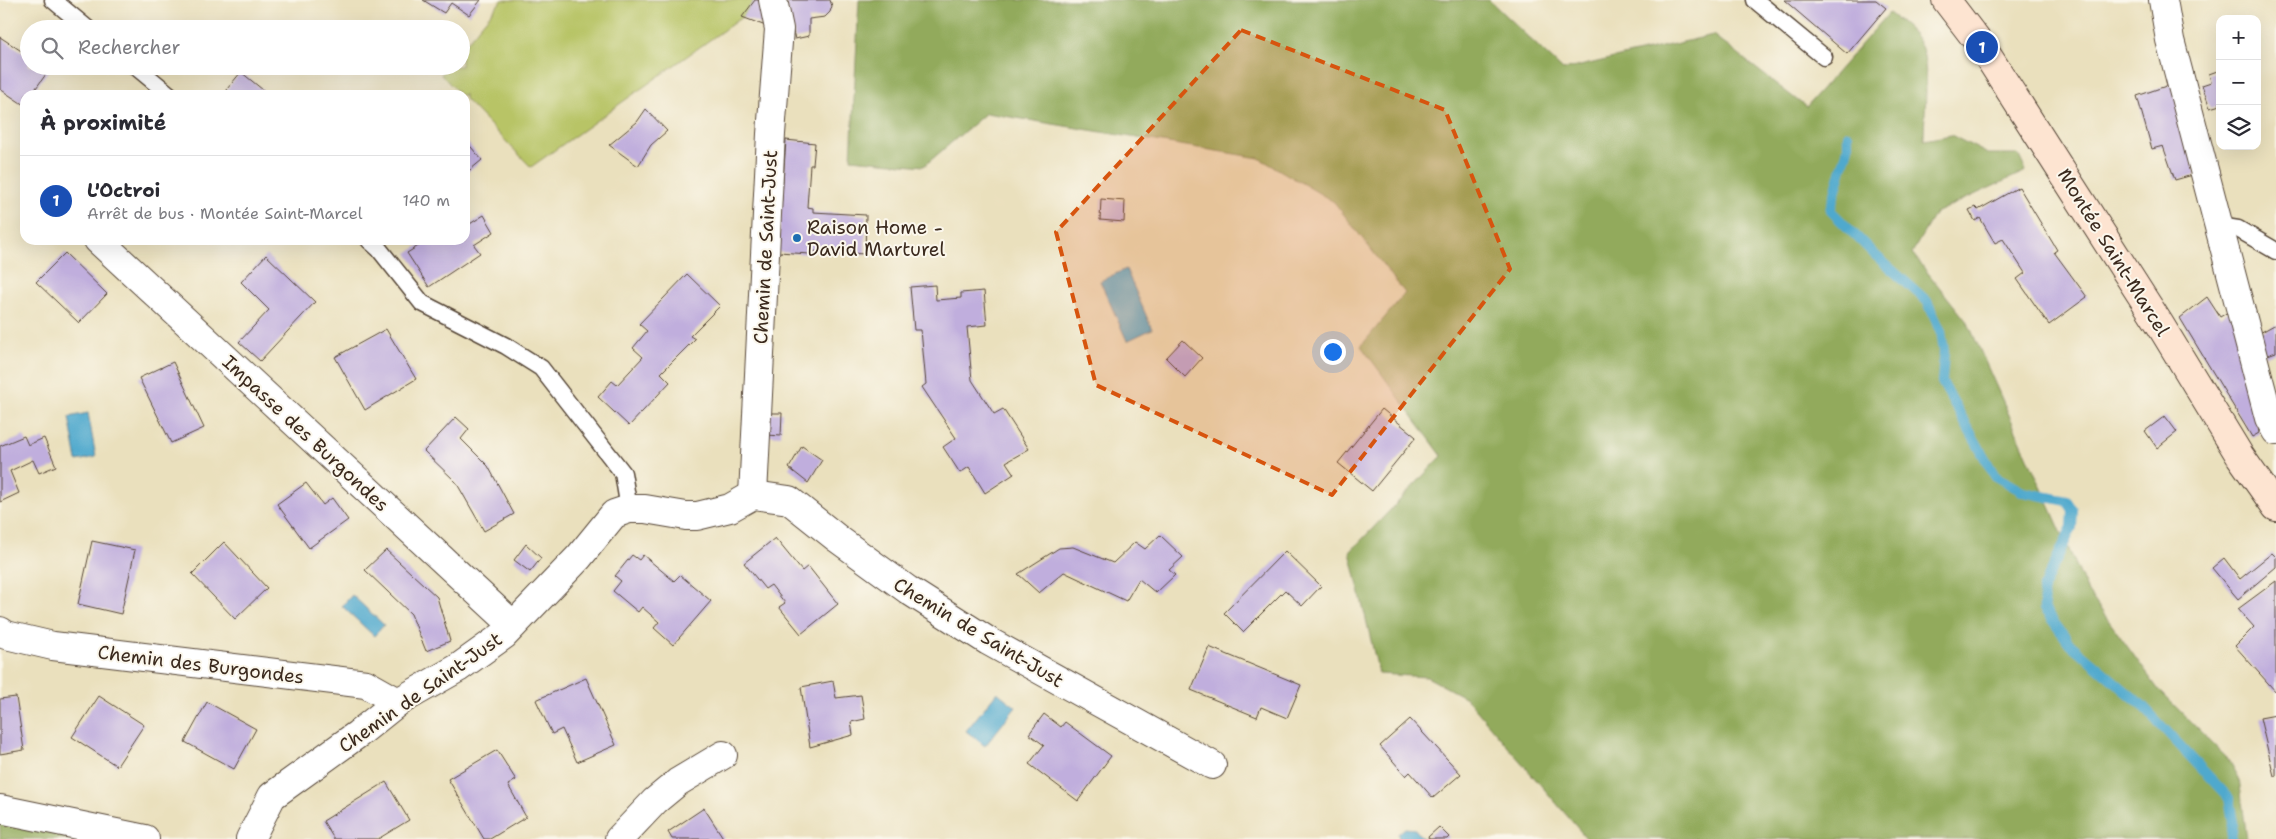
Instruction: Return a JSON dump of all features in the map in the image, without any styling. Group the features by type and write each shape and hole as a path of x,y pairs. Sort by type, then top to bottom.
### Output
{"main road":[{"name":"Montée Saint-Marcel","path":"1946,0 1982,47 2159,323 2240,456 2276,506"}],"street":[{"name":"Chemin de Saint-Just","path":"773,0 779,29 771,134 753,495 789,500 838,540 908,590 988,641 1212,765"},
{"path":"2163,0 2170,40 2268,418 2276,431"},
{"name":"Impasse des Burgondes","path":"103,245 513,625"},
{"path":"629,509 645,509 697,516 730,508 753,495"},
{"name":"Chemin de Saint-Just","path":"250,839 272,796 358,734 398,702 458,668 513,625 580,557 614,514 629,509"},
{"name":"Chemin des Burgondes","path":"0,631 6,635 53,646 366,684 398,702"},
{"path":"619,839 655,801 678,782 723,755"},
{"path":"0,809 145,839"}],"lane":[{"path":"53,0 77,20"},
{"path":"1756,0 1824,58"},
{"path":"145,75 164,90"},
{"path":"2219,226 2238,229 2276,251"},
{"path":"375,245 422,303 506,346 541,368 623,473 629,509"}],"highlighted area":[{"path":"1241,30 1445,110 1510,269 1332,495 1096,385 1056,232"}],"green space":[{"path":"502,0 755,0 742,17 531,167 470,104 470,90 456,90 441,75 470,75 470,38"},
{"path":"859,0 1489,0 1563,70 1713,35 1806,107 1889,13 1915,36 1924,55 1926,92 1924,140 1951,135 1988,154 2018,154 2026,171 1935,213 1912,253 1968,323 2088,592 2158,689 2229,760 2239,778 2247,839 1587,839 1466,698 1427,677 1379,674 1350,552 1442,456 1361,346 1405,293 1334,202 1259,158 986,113 924,166 851,159"},
{"path":"0,822 29,827 73,839 0,839"}],"water":[{"path":"1126,269 1152,329 1127,341 1100,281"},
{"path":"88,413 96,457 77,461 69,417"},
{"path":"352,595 384,625 374,636 342,606"},
{"path":"997,692 1016,707 985,746 966,731"},
{"path":"1405,828 1415,829 1423,839 1399,839 1398,834"}],"building":[{"path":"423,0 481,0 469,15 451,3 444,13"},
{"path":"755,0 762,0 771,28 742,17"},
{"path":"785,0 830,0 832,6 830,12 825,17 809,19 809,36 795,39"},
{"path":"1784,0 1876,0 1886,8 1847,54"},
{"path":"0,37 20,50 20,75 45,75 35,90 20,90 20,102 0,89"},
{"path":"2216,71 2216,106 2210,108 2202,85 2211,82 2209,74"},
{"path":"239,75 245,75 263,90 228,90"},
{"path":"2172,84 2196,174 2175,180 2163,146 2152,149 2137,96"},
{"path":"646,109 667,131 651,145 638,166 609,145 637,122"},
{"path":"786,140 815,143 813,165 810,165 807,207 813,208 813,212 866,215 865,254 810,251 810,254 778,252"},
{"path":"470,146 482,160 470,170"},
{"path":"2019,187 2057,250 2054,252 2087,297 2049,325 2017,279 2025,273 2003,239 1995,243 1980,218 1975,221 1969,210 1975,207 1978,210"},
{"path":"1101,199 1125,201 1124,222 1100,220"},
{"path":"484,215 494,232 474,245 480,253 429,287 407,253 420,245 470,245 470,224"},
{"path":"65,253 107,294 79,323 36,282"},
{"path":"266,255 315,302 260,361 239,342 269,310 241,282"},
{"path":"687,274 720,306 690,336 695,339 661,373 670,382 629,426 598,397 612,381 617,385 643,357 633,348 647,331 639,324"},
{"path":"935,285 936,300 961,298 961,293 984,291 987,325 967,327 972,380 994,414 1003,409 1029,449 1006,462 1014,474 985,493 969,467 960,473 943,447 956,438 922,387 926,384 921,330 914,330 910,287"},
{"path":"2207,297 2220,317 2233,309 2248,369 2259,433 2252,437 2180,318"},
{"path":"2276,324 2276,352 2265,356 2258,334"},
{"path":"386,329 416,379 365,410 335,357"},
{"path":"1183,340 1202,358 1185,377 1166,358"},
{"path":"173,362 204,428 171,443 139,378"},
{"path":"1382,409 1416,437 1372,491 1338,463"},
{"path":"768,413 782,413 781,436 767,435"},
{"path":"2165,416 2177,432 2157,448 2145,431"},
{"path":"456,417 469,429 461,439 488,466 514,514 484,531 456,482 424,451"},
{"path":"24,436 28,445 44,438 56,466 39,473 33,460 10,471 19,493 0,502 0,446"},
{"path":"802,446 822,460 808,483 789,468"},
{"path":"306,483 323,505 332,498 348,520 309,548 277,504"},
{"path":"1160,535 1183,557 1169,570 1175,575 1156,593 1139,579 1126,601 1064,572 1039,593 1018,574 1059,548 1073,547 1113,563 1135,542 1145,549"},
{"path":"775,538 802,571 808,566 838,604 801,634 779,607 785,603 771,585 765,589 744,563"},
{"path":"92,541 135,550 121,614 78,604"},
{"path":"224,542 267,588 235,619 192,574"},
{"path":"526,544 541,558 530,572 514,560"},
{"path":"386,550 437,597 450,641 426,651 411,614 365,570"},
{"path":"1285,551 1321,586 1302,606 1285,590 1243,632 1224,613"},
{"path":"2272,553 2276,557 2276,567 2238,599 2212,568 2224,558 2240,579"},
{"path":"632,555 639,560 643,555 674,581 680,575 711,601 673,645 654,628 659,622 642,607 638,612 613,591 621,581 615,576"},
{"path":"2276,581 2276,692 2235,646 2254,627 2238,609"},
{"path":"1209,647 1301,685 1287,718 1261,707 1257,717 1191,690"},
{"path":"586,678 616,745 577,762 562,729 552,734 536,700"},
{"path":"833,681 836,698 861,695 865,719 851,722 853,735 810,747 801,687"},
{"path":"99,696 144,725 117,766 72,737"},
{"path":"16,697 24,750 0,754 0,699"},
{"path":"207,702 256,729 234,769 185,742"},
{"path":"1044,714 1061,727 1065,722 1111,756 1078,801 1029,764 1044,745 1029,734"},
{"path":"2276,715 2276,776 2274,776 2260,718"},
{"path":"1410,719 1461,774 1433,798 1410,772 1406,776 1380,746"},
{"path":"497,750 516,780 508,785 526,817 490,839 484,839 448,779"},
{"path":"386,782 409,820 378,839 334,839 323,821"},
{"path":"704,808 724,839 672,839 668,832"},
{"path":"1439,827 1449,837 1447,839 1429,839 1428,837"}],"waterway":[{"path":"1848,135 1848,148 1830,210 1874,254 1927,301 1941,331 1944,351 1942,382 1995,476 2023,492 2067,501 2073,510 2072,527 2043,588 2044,609 2070,644 2141,704 2229,798 2233,823 2231,839"}],"place":[{"name":"L'Octroi","path":"1982,47"},
{"name":"Raison Home - David Marturel","path":"797,238"}]}
